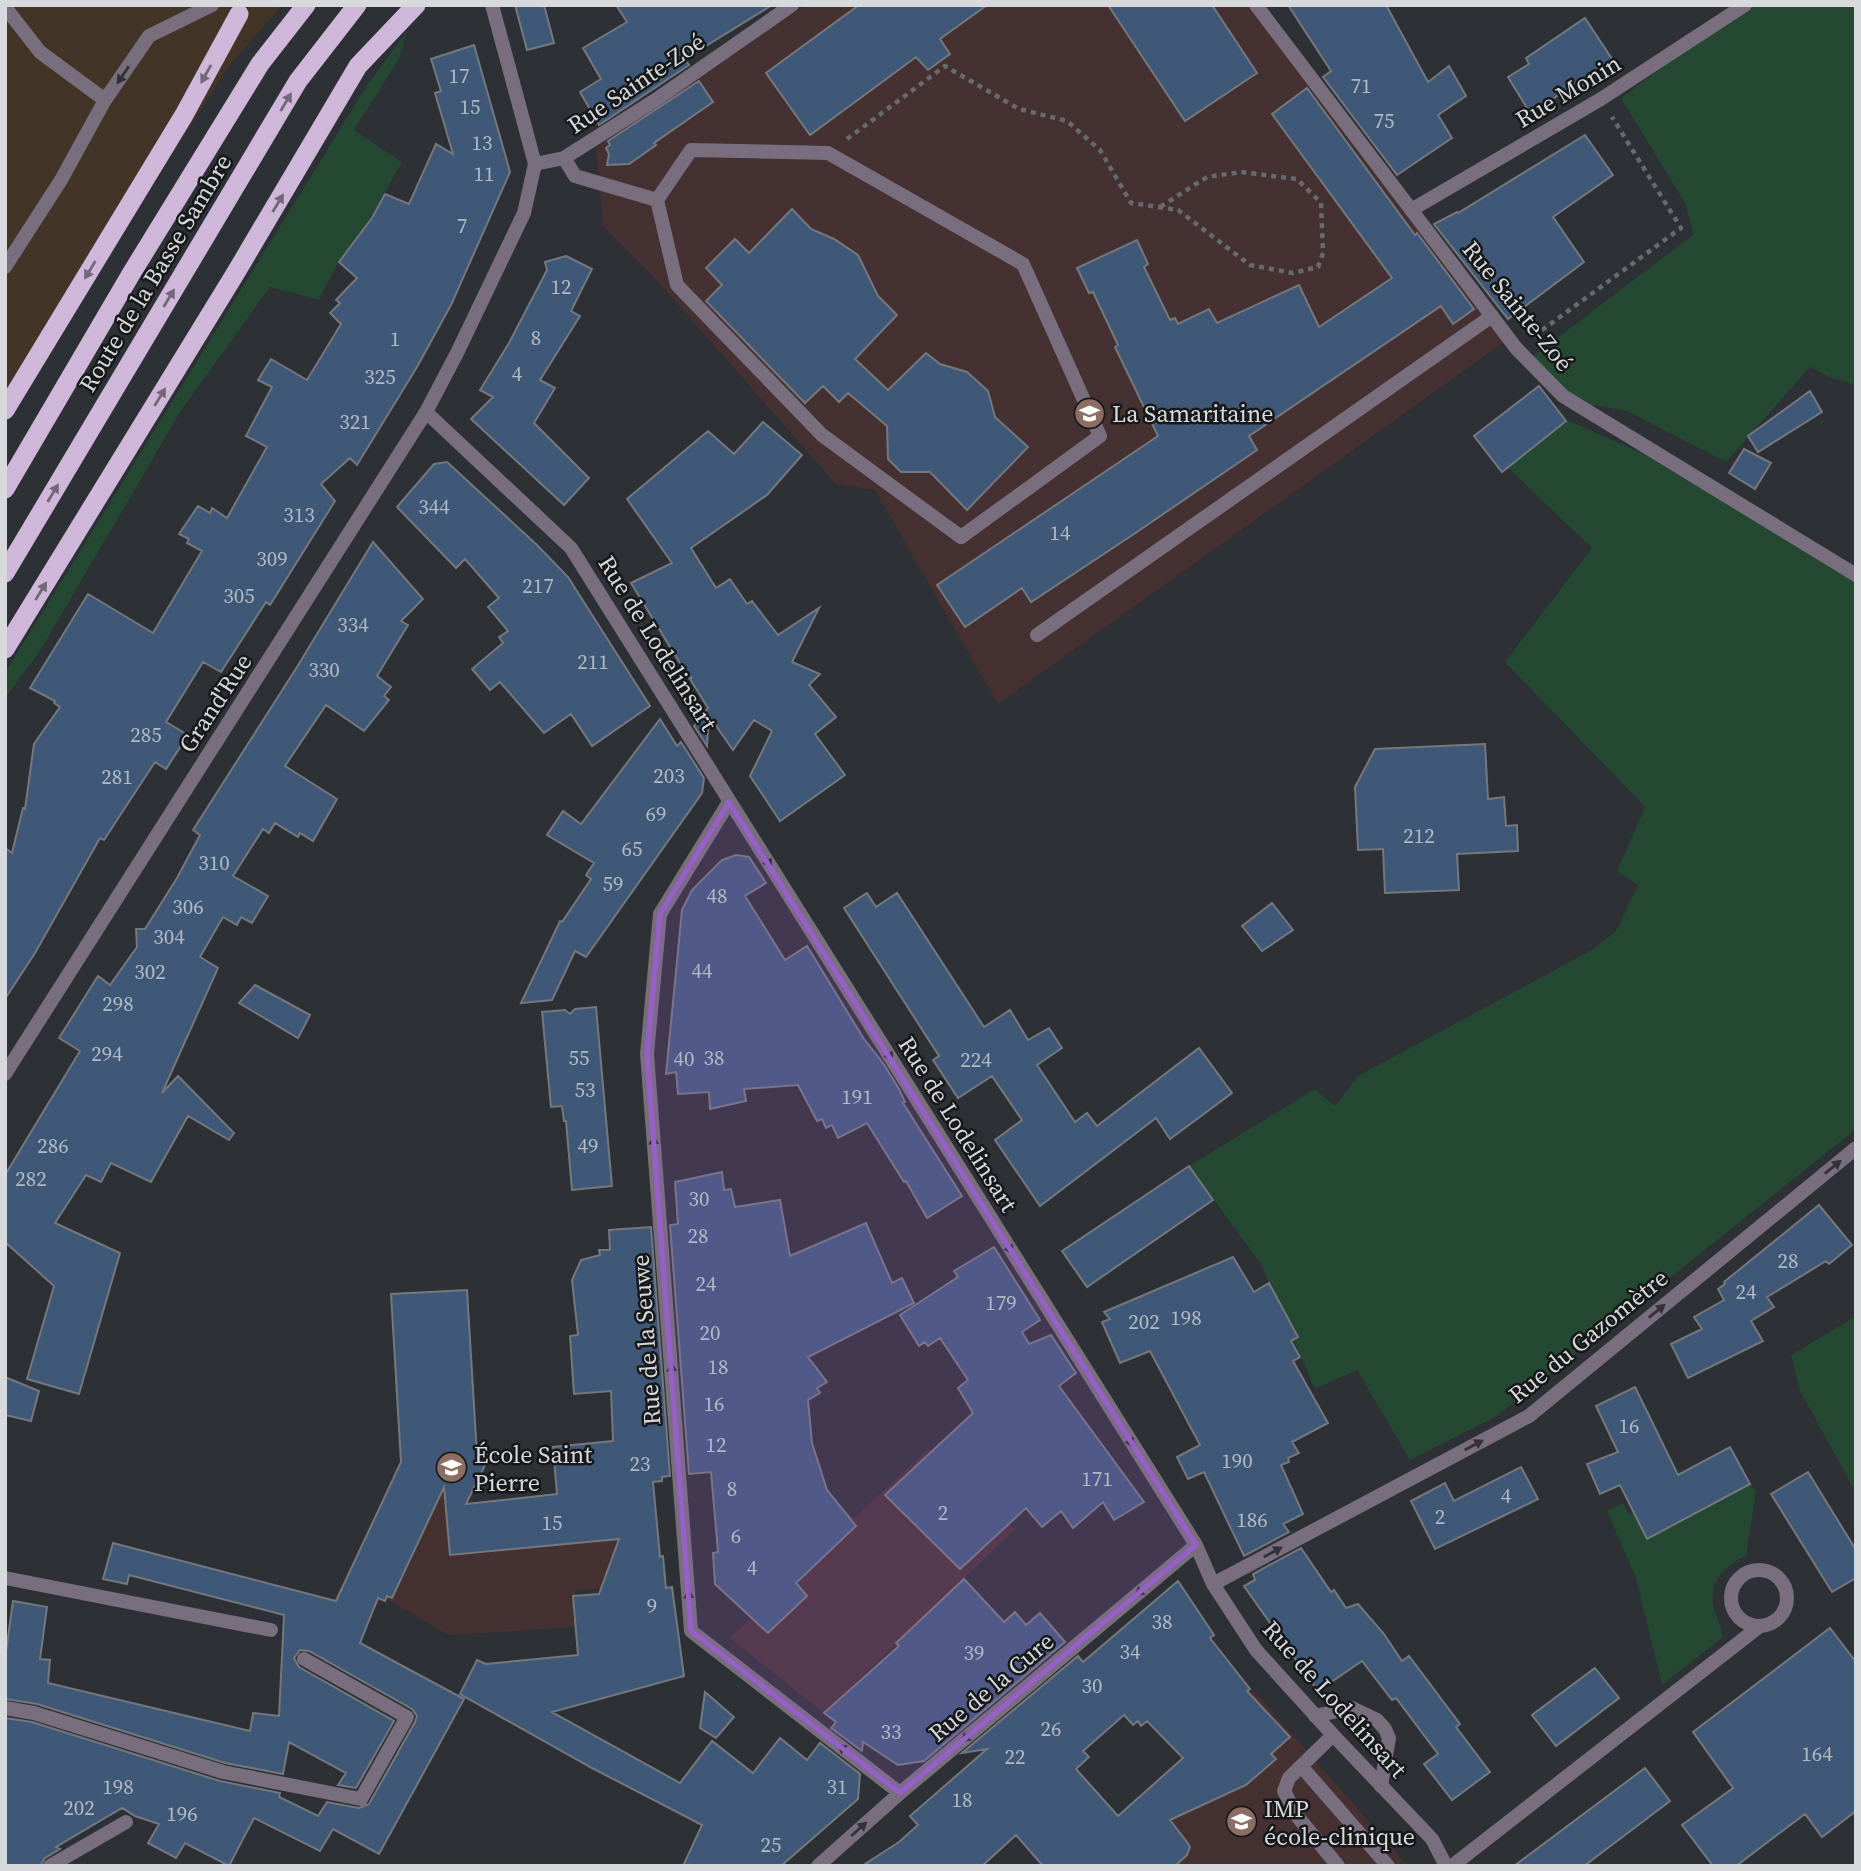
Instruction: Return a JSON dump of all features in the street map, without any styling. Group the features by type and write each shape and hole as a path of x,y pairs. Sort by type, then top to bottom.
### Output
{"highway":[{"name":"Route de la Basse Sambre","path":"5,489 131,274 260,64 306,5"},
{"name":"Route de la Basse Sambre","path":"5,573 298,81 357,5"},
{"path":"5,649 235,275 358,66 416,5"},
{"path":"5,410 184,115 241,10"}],"street":[{"path":"5,267 61,180 105,100 149,36 212,5"},
{"path":"492,5 535,164"},
{"name":"Rue Sainte-Zoé","path":"535,164 564,158 654,101 792,5"},
{"name":"Rue Sainte-Zoé","path":"1256,5 1516,348 1563,396 1856,575"},
{"name":"Rue Monin","path":"1411,210 1601,99 1745,5"},
{"path":"5,7 40,52 105,100"},
{"path":"691,150 828,153 1023,264 1100,436 961,537 822,435 677,285 657,200 691,150"},
{"path":"564,158 575,176 657,200"},
{"name":"Grand'Rue","path":"5,1074 426,412 524,213 535,164"},
{"path":"1037,635 1492,316"},
{"name":"Rue de Lodelinsart","path":"426,412 571,548 1196,1545 1213,1584 1256,1650 1432,1839 1446,1866"},
{"name":"Rue de la Seuwe","path":"729,802 660,914 647,1054 691,1631 900,1793"},
{"name":"Rue du Gazomètre","path":"1213,1584 1529,1416 1856,1148"},
{"name":"Rue de la Cure","path":"818,1866 900,1793 1196,1545"},
{"path":"1452,1866 1760,1626 1778,1619 1784,1610 1787,1597 1783,1584 1776,1575 1758,1570 1750,1571 1738,1579 1730,1597 1738,1618 1745,1623 1760,1626"},
{"path":"5,1578 271,1630"},
{"path":"5,1708 34,1713 223,1772 361,1799 407,1717 304,1659"},
{"path":"1315,1716 1352,1708 1377,1720 1389,1738 1381,1786"},
{"path":"1333,1735 1289,1778 1284,1791 1297,1816 1338,1866"},
{"path":"1301,1766 1388,1866"},
{"path":"50,1866 126,1822"}],"path":[{"path":"828,153 945,66 1020,109 1067,121 1100,150 1131,203 1178,210 1250,265 1293,273 1318,267 1323,253 1321,202 1297,179 1241,172 1207,177 1160,207"},
{"path":"1516,348 1681,228 1601,99"}],"highlighted area":[{"path":"729,802 1196,1545 900,1793 691,1631 647,1054 660,914"}],"shaded area":[{"path":"5,5 282,5 229,66 5,415"},
{"name":"La Samaritaine","path":"806,5 1248,5 1425,228 1504,342 998,704 875,490 836,484 651,274 603,226 596,147"},
{"name":"École Saint Pierre","path":"392,1294 476,1453 488,1454 468,1503 653,1486 666,1587 575,1590 576,1627 449,1635 383,1597 374,1609 333,1602 394,1478 420,1460 400,1460"},
{"path":"929,1448 1015,1529 824,1713 730,1638 799,1573 829,1498 854,1518"},
{"name":"IMP école-clinique","path":"1253,1690 1408,1866 1062,1866 1166,1773 1171,1777 1239,1719"}],"green space":[{"path":"1747,5 1856,5 1856,385 1832,378 1810,367 1726,462 1627,411 1570,401 1528,360 1693,235 1686,205 1621,98"},
{"path":"407,31 399,59 354,130 402,162 367,224 339,261 319,300 270,287 182,409 40,651 5,698 5,673 366,87"},
{"path":"1562,418 1696,477 1856,579 1856,1129 1497,1416 1410,1460 1357,1370 1315,1389 1261,1264 1189,1166 1315,1089 1335,1106 1358,1076 1592,950 1616,931 1638,885 1617,871 1645,807 1505,662 1592,548 1503,463"},
{"path":"1856,1316 1856,1493 1799,1389 1791,1355"},
{"path":"1749,1481 1756,1492 1746,1556 1726,1568 1717,1581 1712,1596 1723,1637 1662,1685 1636,1578 1607,1511 1623,1503 1629,1514 1633,1513 1647,1537"}],"building":[{"path":"515,5 544,5 554,43 527,50"},
{"path":"616,5 772,5 685,59 689,65 599,125 580,92 601,79 583,48 627,22"},
{"path":"859,5 987,5 940,39 950,54 928,70 916,57 810,135 766,73"},
{"path":"1108,5 1212,5 1257,73 1185,121"},
{"path":"1288,5 1386,5 1428,82 1449,66 1466,96 1438,115 1452,138 1397,175 1323,77 1331,71"},
{"path":"1585,18 1618,68 1583,90 1578,83 1530,113 1508,77 1529,64 1526,58"},
{"path":"474,45 510,172 451,305 357,465 350,458 321,484 335,501 270,605 266,602 221,672 203,662 166,722 188,735 166,769 155,762 104,840 100,838 35,953 5,999 5,848 12,853 23,808 25,809 34,744 60,707 55,701 30,688 88,594 153,633 202,551 187,543 189,539 179,534 198,506 210,513 212,508 227,518 267,447 246,436 272,387 258,380 271,359 307,380 341,324 330,313 340,303 336,300 357,278 339,262 372,218 385,194 409,204 436,144 453,154 435,93 441,91 431,59"},
{"path":"699,81 713,102 629,164 607,165 609,154 606,148 610,145 608,141"},
{"path":"1307,88 1415,235 1417,233 1474,309 1453,324 1441,306 1249,436 1257,450 1131,536 1031,602 1022,588 965,627 937,585 1158,436 1115,347 1118,345 1093,292 1089,293 1077,268 1137,240 1148,264 1144,267 1170,320 1175,318 1178,324 1209,309 1217,323 1299,285 1319,327 1392,278 1272,114"},
{"path":"1585,135 1613,175 1553,217 1584,262 1508,319 1434,224 1458,213"},
{"path":"792,209 811,229 834,239 858,255 878,296 897,315 855,359 888,390 926,353 940,364 967,372 988,391 995,417 1028,447 967,510 930,472 901,472 888,459 887,426 848,393 839,402 823,386 805,403 706,301 722,285 706,268 735,239 749,253"},
{"path":"566,256 592,269 571,311 580,316 540,380 555,388 534,423 589,478 564,505 471,419 493,397 480,390 509,343 547,270 545,262"},
{"path":"1539,386 1566,421 1502,472 1474,436"},
{"path":"1810,391 1822,412 1758,452 1748,436"},
{"path":"763,422 802,455 767,495 691,548 716,588 730,579 747,604 752,601 778,635 819,608 792,662 820,674 809,685 836,717 815,734 845,775 780,821 750,776 772,731 754,720 733,750 709,716 707,746 694,726 708,708 690,679 692,677 689,678 631,583 672,563 627,499 708,431 734,454"},
{"path":"1744,449 1771,463 1755,489 1729,473"},
{"path":"447,462 568,577 650,706 592,746 571,714 544,733 500,682 490,690 472,669 503,643 499,637 508,631 488,607 499,598 465,559 456,568 397,507 434,464"},
{"path":"373,542 423,599 401,621 408,625 377,676 391,687 384,696 389,700 364,731 326,705 285,766 337,799 313,841 300,833 298,837 275,823 269,833 263,829 233,876 268,896 252,923 241,917 237,925 223,917 200,957 218,968 162,1093 178,1076 234,1133 229,1140 188,1116 151,1182 111,1163 101,1182 86,1175 55,1223 120,1253 79,1394 27,1379 54,1286 5,1242 5,1175 80,1051 59,1038 98,976 110,985 137,947 136,929 145,929 177,878 200,835 193,830"},
{"path":"660,719 677,746 681,742 704,778 702,793 586,957 575,951 552,1000 521,1003 560,921 562,922 591,879 586,875 594,863 547,835 563,811 581,824"},
{"path":"1485,744 1488,799 1504,797 1506,826 1517,825 1518,851 1457,854 1459,890 1385,893 1383,849 1358,850 1355,787 1375,749"},
{"path":"736,855 749,857 766,883 745,896 785,960 807,946 864,1039 883,1063 899,1089 905,1102 903,1103 962,1196 927,1218 867,1123 838,1138 832,1125 826,1128 822,1119 817,1121 798,1085 744,1089 746,1101 710,1109 709,1092 678,1094 676,1072 666,1074 682,910 692,890 722,860"},
{"path":"867,893 876,907 897,893 984,1027 1010,1010 1028,1040 1049,1028 1062,1048 1037,1065 1075,1122 1087,1113 1097,1126 1199,1048 1232,1093 1170,1139 1156,1118 1040,1206 995,1140 1022,1120 992,1076 958,1098 933,1060 939,1056 844,908"},
{"path":"1272,903 1293,930 1262,951 1242,926"},
{"path":"255,985 310,1015 298,1038 239,1003"},
{"path":"596,1007 612,1186 572,1190 566,1121 562,1106 551,1107 542,1012 565,1010 570,1014 575,1009"},
{"path":"1189,1166 1213,1200 1087,1287 1062,1251"},
{"path":"722,1172 724,1190 731,1189 735,1207 780,1200 790,1256 866,1223 892,1283 902,1278 914,1303 808,1357 827,1382 817,1388 820,1393 808,1400 812,1443 827,1490 856,1526 796,1583 807,1596 768,1633 715,1584 713,1553 718,1552 711,1472 689,1474 670,1225 678,1224 675,1182"},
{"path":"1819,1205 1852,1245 1829,1264 1826,1261 1767,1297 1774,1307 1751,1321 1763,1341 1688,1378 1671,1344 1702,1329 1694,1317 1724,1300 1718,1289 1724,1282"},
{"path":"651,1227 670,1476 653,1482 660,1557 663,1556 666,1588 672,1587 684,1676 552,1712 680,1783 712,1741 753,1773 780,1738 807,1760 820,1743 860,1774 858,1799 781,1866 683,1866 702,1825 592,1768 460,1694 477,1660 486,1664 578,1655 573,1596 599,1594 619,1539 450,1555 444,1487 392,1598 387,1596 385,1601 378,1598 360,1643 464,1699 379,1854 333,1829 320,1851 254,1818 229,1866 185,1843 176,1858 148,1843 159,1824 135,1816 122,1808 56,1847 60,1849 45,1858 40,1866 5,1866 5,1718 32,1722 220,1781 280,1793 279,1797 318,1816 327,1802 359,1808 369,1804 415,1722 417,1716 412,1709 309,1651 300,1650 294,1658 299,1667 394,1721 356,1788 338,1785 346,1773 289,1742 283,1774 225,1763 37,1704 5,1699 5,1659 13,1601 47,1607 40,1659 50,1660 48,1683 250,1731 253,1713 279,1716 284,1615 129,1575 127,1584 103,1579 113,1543 336,1601 401,1462 391,1294 467,1290 477,1455 490,1455 466,1504 557,1494 553,1447 613,1441 611,1391 574,1394 570,1336 578,1335 572,1280 581,1260 600,1255 599,1250 610,1250 609,1230"},
{"path":"994,1247 1040,1320 1022,1332 1029,1344 1051,1335 1076,1373 1059,1386 1144,1502 1114,1520 1103,1502 1073,1528 1061,1511 1042,1527 1026,1508 960,1569 885,1495 973,1413 958,1388 968,1380 940,1338 928,1346 925,1342 919,1346 900,1315 958,1277 954,1271"},
{"path":"1233,1257 1254,1292 1269,1283 1298,1337 1291,1341 1300,1357 1293,1361 1328,1423 1292,1442 1299,1453 1281,1465 1303,1514 1283,1524 1289,1532 1244,1556 1204,1472 1188,1479 1177,1457 1200,1445 1150,1351 1120,1363 1102,1322 1110,1319 1104,1312"},
{"path":"5,1377 39,1391 31,1421 5,1415"},
{"path":"1635,1387 1678,1475 1730,1447 1750,1484 1647,1539 1620,1485 1600,1494 1587,1464 1618,1452 1596,1406"},
{"path":"1521,1467 1538,1499 1435,1549 1411,1501 1445,1483 1454,1501"},
{"path":"1808,1472 1856,1550 1856,1578 1832,1592 1771,1494"},
{"path":"1301,1548 1331,1592 1334,1590 1346,1608 1358,1604 1384,1634 1402,1661 1409,1656 1460,1724 1456,1727 1490,1772 1452,1800 1424,1764 1438,1754 1396,1698 1392,1700 1362,1661 1318,1691 1244,1586 1255,1580 1253,1574"},
{"path":"964,1579 1004,1622 1015,1612 1026,1625 1040,1613 1065,1642 924,1761 898,1765 863,1742 862,1751 831,1728 836,1722 824,1713 899,1646 896,1643"},
{"path":"1178,1581 1214,1635 1210,1638 1250,1689 1247,1691 1290,1737 1271,1754 1276,1759 1246,1785 1170,1820 1190,1847 1187,1855 1175,1866 1043,1866 1016,1835 982,1866 862,1866 899,1842 918,1825 910,1816 987,1749 962,1753 1078,1656 1083,1662","holes":["1124,1715 1133,1725 1138,1721 1141,1726 1147,1721 1183,1758 1118,1816 1076,1769 1089,1757 1083,1751"]},
{"path":"1830,1628 1856,1662 1856,1811 1822,1837 1805,1814 1736,1866 1713,1866 1682,1825 1733,1788 1693,1732"},
{"path":"1595,1668 1619,1698 1556,1746 1532,1715"},
{"path":"705,1692 734,1717 716,1738 700,1728"},
{"path":"1645,1768 1670,1801 1584,1866 1514,1866"}],"place":[{"name":"La Samaritaine","path":"1089,413"},
{"name":"École Saint Pierre","path":"451,1468"},
{"name":"IMP école-clinique","path":"1241,1822"}]}
